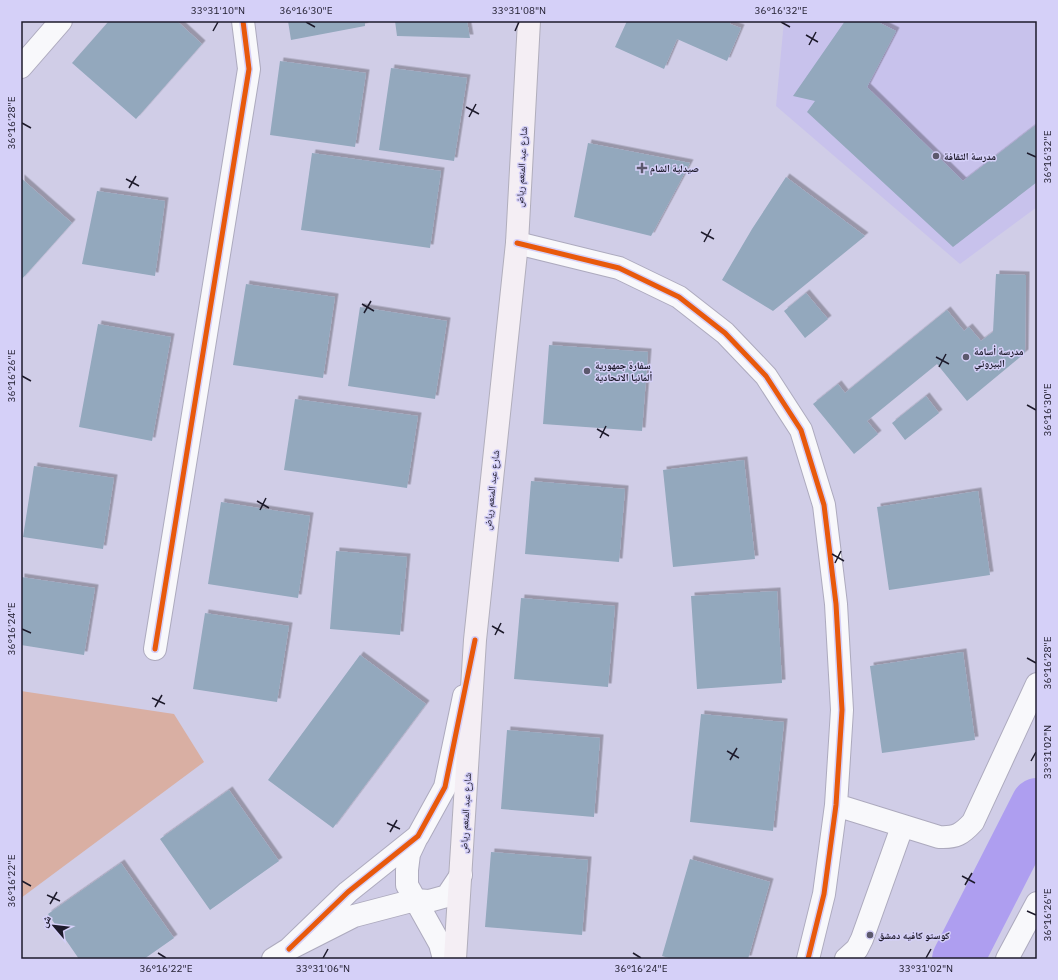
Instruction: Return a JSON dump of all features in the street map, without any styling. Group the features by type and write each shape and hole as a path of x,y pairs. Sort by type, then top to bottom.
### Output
{"main road":[{"name":"شارع عبد المنعم رياض","path":"455,959 475,640 517,243 529,21"}],"street":[{"path":"21,66 61,21"},
{"path":"155,649 249,69 243,21"},
{"path":"517,243 619,268 679,297 725,333 766,376 801,430 824,505 836,604 842,710 836,805 824,894 808,959"},
{"path":"444,959 440,944 407,885 407,870 409,854 445,787 475,640"},
{"path":"836,805 902,827 939,837 950,838 964,832 973,822 1037,684"},
{"path":"846,959 857,948 862,939 902,827"},
{"path":"281,954 348,892 418,836"},
{"path":"281,954 354,916 415,900 429,901 447,896 461,875"},
{"path":"1007,959 1037,904"}],"shaded area":[{"name":"مدرسة الثقافة","path":"784,21 1037,21 1037,207 960,264 776,106"},
{"path":"21,691 174,714 204,762 21,898"}],"building":[{"path":"109,21 177,21 202,44 136,119 72,63"},
{"path":"288,21 365,21 365,26 291,40"},
{"path":"395,21 467,21 470,38 397,36"},
{"path":"627,21 731,21 730,24 741,28 727,61 677,39 664,69 615,47"},
{"path":"845,21 876,21 896,31 867,87 963,181 1037,124 1037,182 953,247 807,112 815,101 793,96"},
{"path":"280,61 366,73 355,147 270,135"},
{"path":"391,68 467,78 454,161 379,150"},
{"path":"588,143 690,163 651,236 574,217"},
{"path":"312,153 441,171 430,248 301,230"},
{"path":"786,177 865,236 773,311 722,280 752,229"},
{"path":"21,178 72,223 21,280"},
{"path":"97,191 165,201 155,276 82,264"},
{"path":"996,274 1026,275 1025,353 967,401 937,364 867,421 878,434 854,454 813,404 838,384 845,393 947,310 964,331 969,327 981,341 993,332"},
{"path":"246,284 335,297 323,378 233,365"},
{"path":"806,293 828,319 805,338 784,311"},
{"path":"360,307 447,321 435,399 348,386"},
{"path":"98,324 171,337 152,441 79,427"},
{"path":"549,345 648,352 642,431 543,424"},
{"path":"926,396 939,413 905,440 892,423"},
{"path":"295,399 418,416 407,488 284,470"},
{"path":"744,460 755,559 673,567 663,470"},
{"path":"34,466 114,478 103,549 23,537"},
{"path":"531,481 625,489 619,562 525,554"},
{"path":"978,491 990,575 889,590 877,507"},
{"path":"221,502 310,516 298,598 208,584"},
{"path":"336,551 407,557 400,635 330,629"},
{"path":"21,577 95,588 84,655 21,645"},
{"path":"777,591 782,683 697,689 691,596"},
{"path":"521,598 615,606 608,687 514,679"},
{"path":"205,613 289,626 277,702 193,689"},
{"path":"963,652 975,740 882,753 870,666"},
{"path":"360,655 426,704 333,828 268,780"},
{"path":"701,714 784,722 773,831 690,822"},
{"path":"507,730 600,738 594,817 501,809"},
{"path":"229,790 279,861 210,910 160,839"},
{"path":"491,852 588,860 582,935 485,927"},
{"path":"690,859 770,882 748,959 672,959 662,956"},
{"path":"121,863 174,938 144,959 79,959 48,914"}],"waterway":[{"path":"958,959 1037,804"}],"cycle path":[{"path":"155,649 249,69 243,21"},
{"path":"517,243 619,268 679,297 725,333 766,376 801,430 824,505 836,604 842,710 836,805 824,894 808,959"},
{"path":"289,949 348,892 418,836 445,787 475,640"}],"place":[{"name":"مدرسة الثقافة","path":"936,156"},
{"name":"صيدلية الشام","path":"642,168"},
{"name":"مدرسة أسامة البيروتي","path":"966,357"},
{"name":"سفارة جمهورية ألمانيا الاتحادية","path":"587,371"},
{"name":"كوستو كافيه دمشق","path":"870,935"}]}
